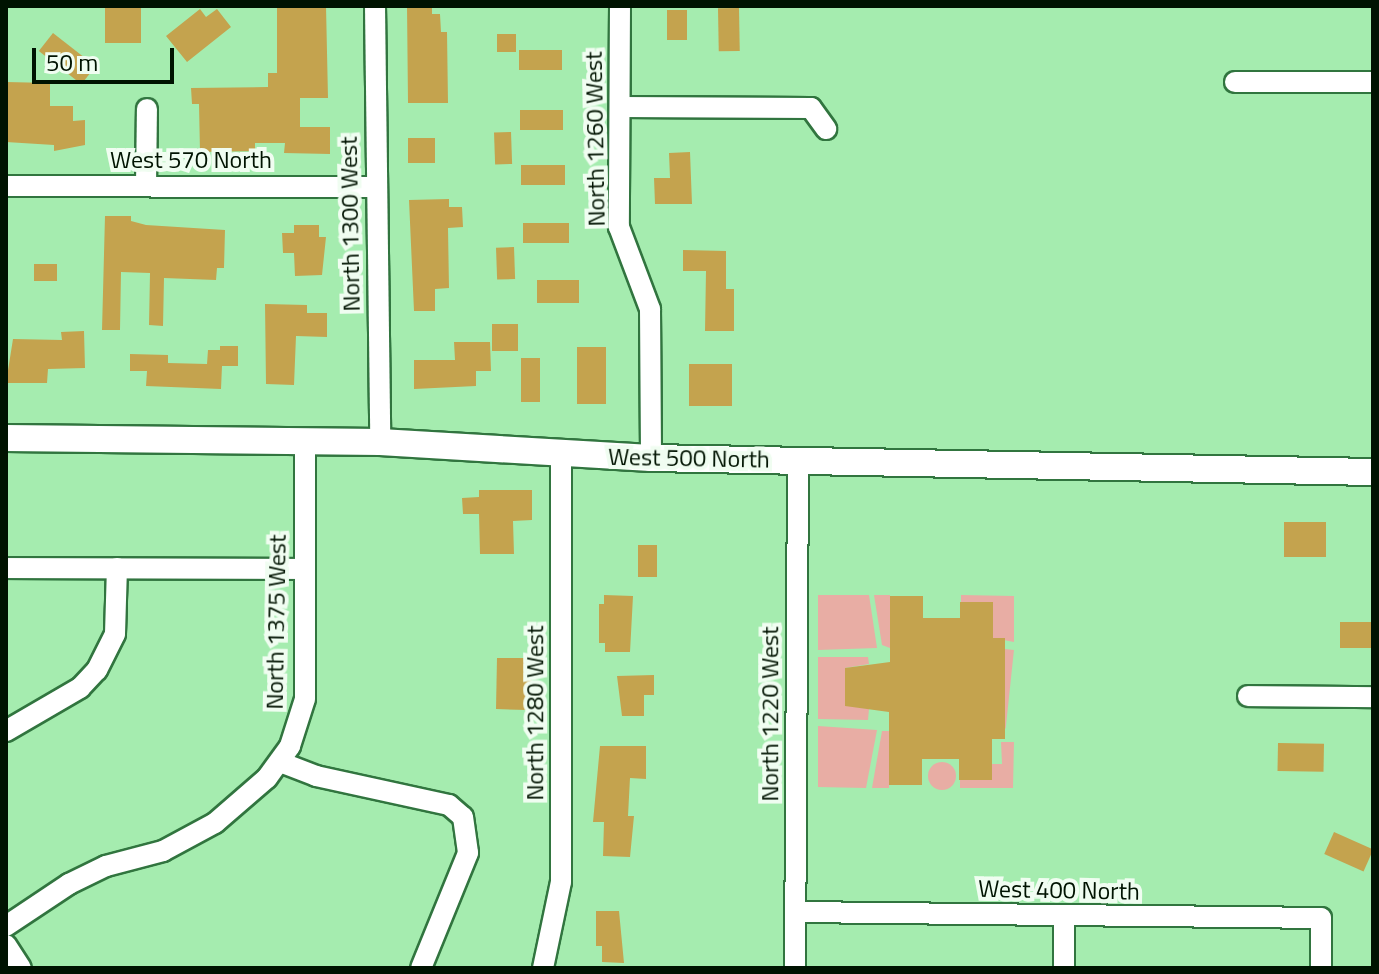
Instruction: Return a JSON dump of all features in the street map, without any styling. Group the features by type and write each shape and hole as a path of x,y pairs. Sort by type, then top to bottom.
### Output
{"street":[{"name":"North 1300 West","path":"375,6 380,442"},
{"name":"North 1260 West","path":"620,6 619,227 650,309 651,458"},
{"path":"1235,82 1373,82"},
{"path":"620,107 811,108 826,129"},
{"path":"146,186 147,109"},
{"name":"West 570 North","path":"6,186 375,187"},
{"name":"West 500 North","path":"6,438 380,442 561,456 1373,472"},
{"name":"North 1375 West","path":"6,926 69,884 106,866 163,851 215,823 280,762 300,723 305,699 305,441"},
{"name":"North 1280 West","path":"543,968 561,882 561,456"},
{"name":"North 1220 West","path":"795,968 798,459"},
{"path":"6,568 305,569"},
{"path":"6,731 80,688 97,670 115,634 117,568"},
{"path":"1248,696 1373,697"},
{"path":"280,762 316,776 449,805 463,817 468,853 421,968"},
{"name":"West 400 North","path":"796,912 1321,918 1321,968"},
{"path":"1064,916 1064,968"},
{"path":"6,945 21,968"}],"shaded area":[{"path":"818,595 869,595 877,648 818,650"},
{"path":"874,595 890,595 890,648 882,645"},
{"path":"961,595 1014,596 1014,642 993,638 993,602 961,602"},
{"path":"1005,649 1014,650 1006,729 997,728"},
{"path":"818,657 868,657 869,664 845,668 845,705 869,709 868,720 818,719"},
{"path":"818,726 877,730 866,788 818,787"},
{"path":"882,731 889,731 889,788 872,788"},
{"path":"1001,742 1014,742 1013,788 960,788 960,780 992,780 992,764 1002,764"},
{"path":"942,762 952,766 956,776 952,786 942,790 932,786 928,776 932,766"}],"building":[{"path":"105,6 141,6 141,43 105,43"},
{"path":"277,6 326,6 328,98 300,98 300,127 330,127 330,154 284,153 285,143 255,143 255,151 200,152 199,104 192,104 191,88 268,87 268,73 277,73"},
{"path":"407,6 432,6 432,14 440,14 441,32 447,32 448,103 408,103"},
{"path":"718,8 739,8 740,51 719,51"},
{"path":"200,9 206,17 217,9 231,27 187,62 166,36"},
{"path":"667,10 687,10 687,40 667,40"},
{"path":"53,33 96,66 81,84 39,51"},
{"path":"497,34 516,34 516,52 497,52"},
{"path":"519,50 562,50 562,70 519,70"},
{"path":"6,82 50,83 50,106 73,106 73,121 85,120 85,145 54,151 54,145 6,142"},
{"path":"520,110 563,110 563,130 520,130"},
{"path":"511,132 512,164 495,165 494,133"},
{"path":"408,138 435,138 435,163 408,163"},
{"path":"690,152 692,204 655,204 654,178 670,178 669,153"},
{"path":"521,165 565,165 565,185 521,185"},
{"path":"449,199 449,207 462,207 463,227 448,228 449,288 435,289 435,311 414,311 409,200"},
{"path":"105,216 131,216 131,221 146,225 225,230 224,268 217,268 216,280 164,278 163,326 149,325 150,273 121,272 120,330 102,330"},
{"path":"523,223 569,223 569,243 523,243"},
{"path":"294,225 319,225 319,237 326,237 322,275 295,276 294,253 283,253 282,233 294,233"},
{"path":"514,247 515,279 497,280 496,248"},
{"path":"683,250 726,251 726,289 734,289 734,331 705,331 706,271 683,271"},
{"path":"34,264 57,264 57,281 34,281"},
{"path":"537,280 579,280 579,303 537,303"},
{"path":"265,304 307,305 307,313 327,313 327,337 296,336 294,385 266,384"},
{"path":"492,324 518,324 518,351 492,351"},
{"path":"84,331 85,368 48,369 47,383 6,383 13,339 62,340 61,332"},
{"path":"454,342 490,342 491,371 476,371 476,386 414,389 414,360 455,360"},
{"path":"220,346 238,346 238,366 222,366 221,389 146,386 147,371 130,371 130,354 168,355 168,363 207,364 208,350 220,350"},
{"path":"577,347 606,347 606,404 577,404"},
{"path":"521,358 540,358 540,402 521,402"},
{"path":"689,364 732,364 732,406 689,406"},
{"path":"479,490 532,490 532,520 513,521 514,554 480,554 479,514 463,514 462,498 479,497"},
{"path":"1284,522 1326,522 1326,557 1284,557"},
{"path":"638,545 657,545 657,577 638,577"},
{"path":"604,595 633,596 630,652 605,652 605,643 599,643 599,604 604,604"},
{"path":"890,596 923,596 923,618 960,618 960,602 993,602 993,638 1005,638 1005,739 992,739 992,780 959,780 959,759 922,759 922,785 889,785 889,712 845,706 845,668 890,662"},
{"path":"1340,622 1373,622 1373,648 1340,648"},
{"path":"497,658 535,658 527,710 496,709"},
{"path":"654,675 654,695 644,695 644,716 622,716 617,676"},
{"path":"1278,743 1324,744 1324,772 1278,771"},
{"path":"600,746 646,746 646,779 630,778 628,816 634,816 630,857 603,856 604,822 593,822"},
{"path":"1334,832 1373,849 1364,871 1324,854"},
{"path":"596,911 619,911 624,963 602,962 602,946 596,946"}]}
